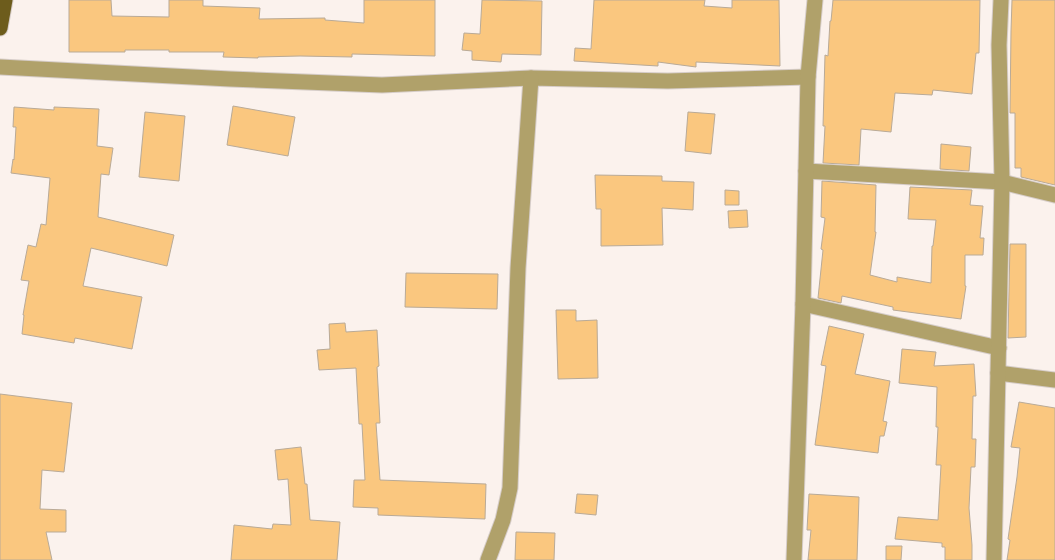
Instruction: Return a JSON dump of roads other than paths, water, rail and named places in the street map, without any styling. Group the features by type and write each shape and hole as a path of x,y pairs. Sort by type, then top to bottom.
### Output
{"main road":[{"path":"0,28 5,0"}],"street":[{"path":"794,560 803,304 808,77 815,0"},
{"path":"994,560 1002,182 999,45 1001,0"},
{"path":"0,67 382,85 531,78 668,81 808,77"},
{"path":"488,560 503,520 510,488 518,268 531,78"},
{"path":"806,172 1002,182 1055,195"},
{"path":"803,304 999,348"},
{"path":"998,373 1055,380"}]}
